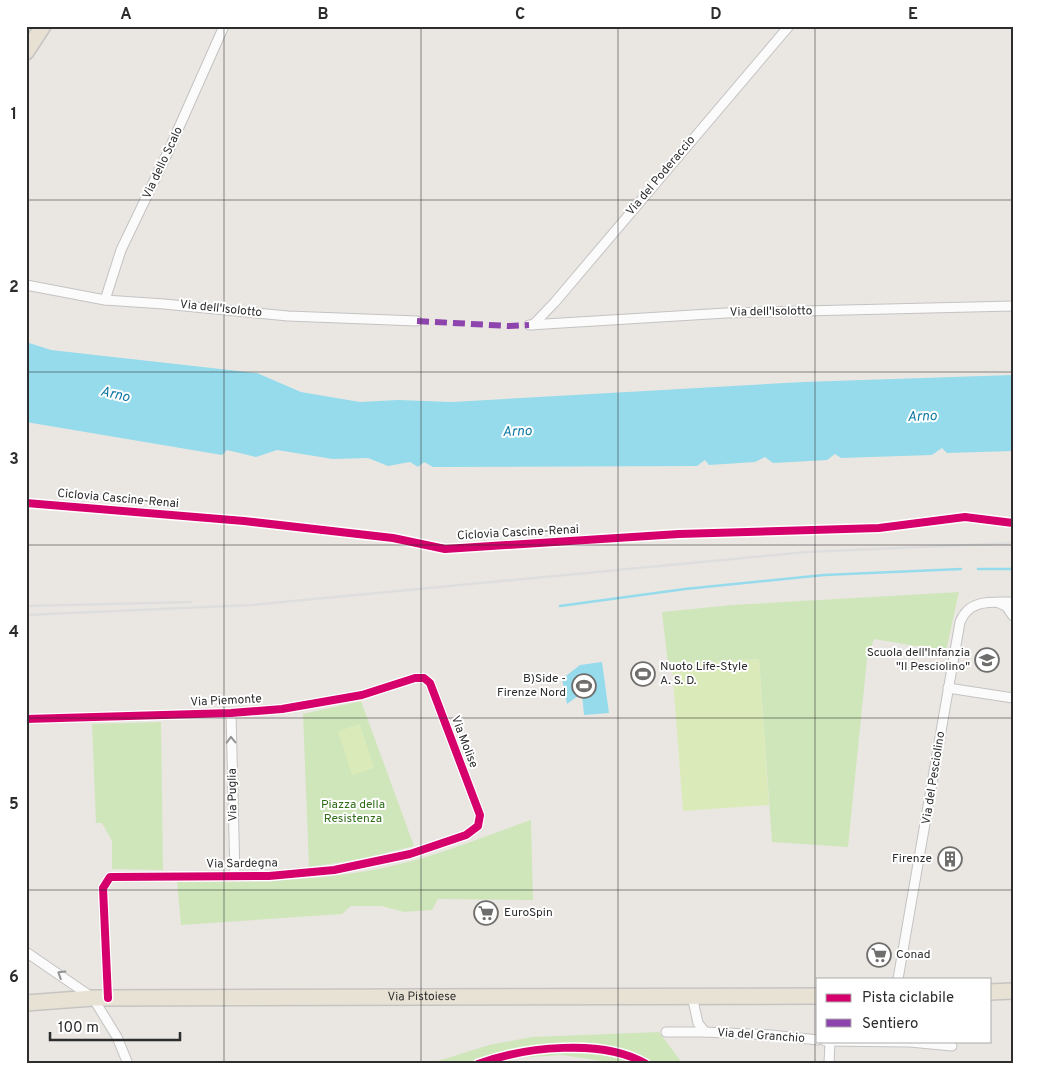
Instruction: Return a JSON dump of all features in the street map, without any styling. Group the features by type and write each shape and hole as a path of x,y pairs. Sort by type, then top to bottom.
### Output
{"highway":[{"path":"26,52 43,26"}],"main road":[{"path":"992,992 1013,992"},
{"name":"Via Pistoiese","path":"26,1003 101,998 816,996"},
{"path":"992,1001 1013,1001"}],"street":[{"name":"Via dello Scalo","path":"105,300 121,250 168,152 224,26"},
{"name":"Via del Poderaccio","path":"531,325 555,302 788,26"},
{"name":"Via dell'Isolotto","path":"26,285 105,300 288,316 417,321"},
{"name":"Via dell'Isolotto","path":"531,325 726,313 1013,306"},
{"path":"997,602 1006,606 1013,616"},
{"name":"Via del Pesciolino","path":"898,978 962,616 976,604 1013,602"},
{"name":"Via Piemonte","path":"26,719 231,713 314,705 370,693 416,678 424,678"},
{"name":"Via Molise","path":"424,678 430,683 480,816"},
{"path":"948,688 1013,698"},
{"name":"Via Puglia","path":"231,713 235,876"},
{"name":"Via Sardegna","path":"101,998 103,888 107,880 117,875 235,876 309,873 373,864 466,835 478,826 480,816"},
{"path":"26,952 101,998 128,1064"},
{"name":"Via del Granchio","path":"692,996 698,1023 705,1032"},
{"name":"Via del Granchio","path":"666,1032 770,1035 816,1040"},
{"path":"829,1064 830,1042 890,1042 952,1046"}],"green space":[{"path":"959,592 946,651 874,639 867,659 848,847 772,842 759,659 668,665 662,612 732,605"},
{"path":"759,659 769,805 683,811 672,665"},
{"name":"Piazza della Resistenza","path":"361,701 414,846 357,860 309,867 303,714"},
{"path":"161,722 163,870 112,869 112,841 102,823 96,823 92,724"},
{"path":"360,724 374,768 352,775 338,731"},
{"path":"531,820 533,900 438,899 432,910 404,912 381,906 351,906 342,914 181,925 177,881 306,879 357,873 420,859"},
{"path":"659,1032 683,1064 622,1064 562,1055 517,1058 500,1064 428,1064 489,1045 532,1037"}],"water":[{"name":"Arno","path":"26,342 51,350 257,373 301,392 360,402 398,400 452,402 803,382 1013,375 1013,451 947,453 942,448 932,455 841,458 835,454 827,460 773,463 765,457 755,462 709,465 705,460 697,466 433,467 424,462 418,467 410,462 388,466 368,458 333,459 277,450 256,457 227,450 222,455 26,422"},
{"name":"B)Side - Firenze Nord","path":"602,662 609,713 584,715 582,693 567,704 562,679 580,665"}],"waterway":[{"path":"560,606 685,589 824,575 961,569"},
{"path":"978,569 1013,569"}],"railway":[{"path":"26,615 251,605 807,552 1013,543"},
{"path":"26,606 191,602"}],"marked path":[{"path":"417,321 509,326 529,325"}],"cycle path":[{"name":"Ciclovia Cascine-Renai","path":"26,503 244,521 393,538 445,549 679,534 879,528 965,517 1013,523"},
{"path":"26,719 231,713 282,709 362,695 415,678 424,678 430,683 480,815 478,826 466,835 410,854 334,870 269,876 110,877 103,888 108,998"},
{"path":"478,1064 518,1053 563,1048 586,1048 608,1051 628,1056 646,1064"}],"place":[{"name":"Scuola dell'Infanzia \"Il Pesciolino\"","path":"987,660"},
{"name":"Nuoto Life-Style A. S. D.","path":"643,674"},
{"name":"B)Side - Firenze Nord","path":"584,686"},
{"name":"Firenze","path":"950,859"},
{"name":"EuroSpin","path":"486,913"},
{"name":"Conad","path":"879,955"}]}
